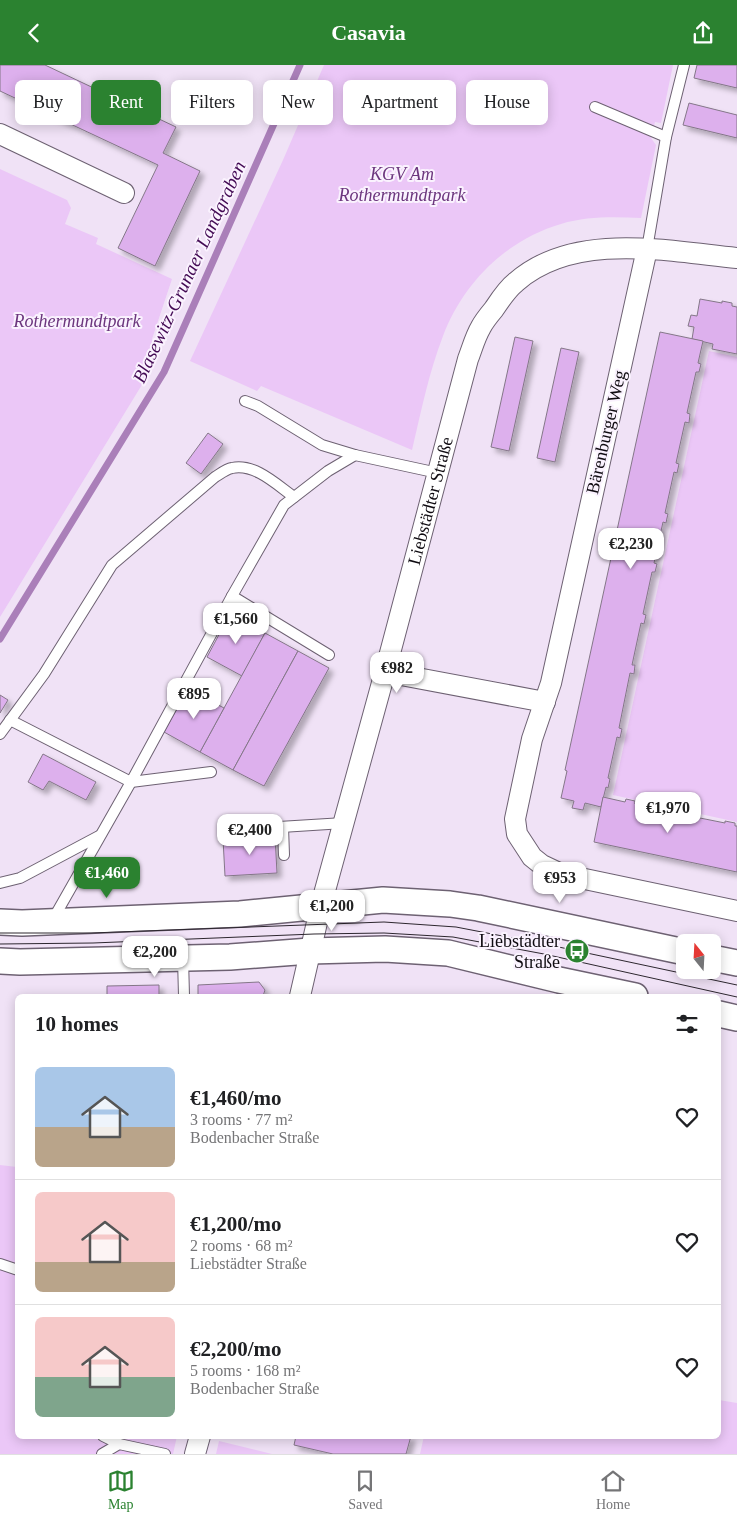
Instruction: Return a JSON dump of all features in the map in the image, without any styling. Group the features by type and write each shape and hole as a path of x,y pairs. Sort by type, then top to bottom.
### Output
{"street":[{"path":"0,134 124,193"},
{"name":"Liebstädter Straße","path":"300,994 321,905 468,359 481,327 501,298 516,282 537,267 560,257 581,251 608,248 647,249 737,258"},
{"name":"Bärenburger Weg","path":"647,249 551,683 532,739 515,819 517,834 532,857 542,865 561,874 737,911"},
{"path":"385,672 545,703"},
{"path":"0,922 240,914 383,900 450,904 517,915 676,950"},
{"path":"0,961 230,957 310,951 384,949 448,953 626,994"},
{"path":"721,960 737,963"},
{"path":"721,1014 737,1018"},
{"path":"196,1454 199,1439"}],"lane":[{"path":"647,249 666,137 684,65"},
{"path":"595,107 666,137"},
{"path":"246,401 322,445 355,455 438,473"},
{"path":"52,921 284,505 328,471 355,455"},
{"path":"0,734 44,674 112,565 215,477 232,468 247,468 259,472 294,497"},
{"path":"232,597 329,655"},
{"path":"10,720 131,782 211,772"},
{"path":"232,830 344,823"},
{"path":"283,827 284,855"},
{"path":"0,883 20,878 100,835"},
{"path":"183,958 184,994"},
{"path":"0,1264 15,1269"},
{"path":"109,1439 119,1444 165,1454"},
{"path":"102,1454 119,1444"}],"green space":[{"name":"KGV Am Rothermundtpark","path":"324,65 673,65 661,123 655,122 651,138 656,145 641,218 591,218 561,224 541,231 522,241 489,266 462,298 443,336 429,378 412,450 261,386 257,391 190,361 298,125 333,125 333,80 318,80"},
{"name":"Rothermundtpark","path":"0,169 67,200 71,208 65,224 98,238 96,244 172,279 152,339 154,365 0,617"},
{"path":"709,351 737,357 737,822 613,795"},
{"path":"0,1165 15,1167 15,1439 176,1439 173,1454 0,1454"},
{"path":"721,1400 737,1403 737,1454 420,1454 423,1439 721,1439"},
{"path":"219,1441 272,1454 216,1454"}],"building":[{"path":"0,65 45,65 77,80 15,80 15,98 0,91"},
{"path":"697,65 737,65 737,88 694,78"},
{"path":"81,82 91,87 91,125 161,125 161,120 176,127 163,153 200,171 155,266 118,248 158,165 73,125 81,125"},
{"path":"689,103 737,115 737,138 683,125"},
{"path":"700,299 732,303 732,306 737,307 737,354 712,349 713,344 692,339 694,327 688,326 691,315 697,316"},
{"path":"660,332 703,341 698,363 701,364 699,372 696,372 687,413 690,414 689,423 685,422 676,463 679,464 677,473 674,472 665,513 668,514 666,523 663,522 654,563 657,564 655,572 652,572 643,614 646,615 644,624 641,623 632,665 635,665 634,674 630,673 619,728 622,729 620,738 617,737 608,778 610,779 608,788 606,787 601,807 585,803 583,810 572,808 574,801 561,798 567,771 565,770"},
{"path":"515,337 533,341 509,451 491,447"},
{"path":"561,348 579,352 555,462 537,458"},
{"path":"208,433 223,444 201,474 186,463"},
{"path":"230,614 265,633 242,676 207,657"},
{"path":"265,633 298,651 233,770 200,752"},
{"path":"298,651 329,668 264,786 233,770"},
{"path":"188,689 224,708 200,752 164,732"},
{"path":"0,695 8,700 0,713"},
{"path":"43,754 96,782 86,800 49,781 43,790 28,782"},
{"path":"603,797 625,802 626,799 635,801 635,804 675,813 676,810 685,812 685,815 725,823 725,821 735,823 735,826 737,826 737,872 594,842"},
{"path":"275,836 277,873 225,876 223,839"},
{"path":"259,982 265,990 264,994 198,994 198,985"},
{"path":"159,985 159,994 107,994 107,986"},
{"path":"295,1439 410,1439 406,1454 333,1454 294,1445"}],"waterway":[{"name":"Blasewitz‐Grunaer Landgraben","path":"0,639 164,372 300,65"}],"tram line":[{"path":"0,933 91,933 384,922 456,927 737,985"},
{"path":"0,944 93,943 314,934 384,933 453,937 544,954 737,997"}],"place":[{"name":"Liebstädter Straße","path":"577,951"}]}
